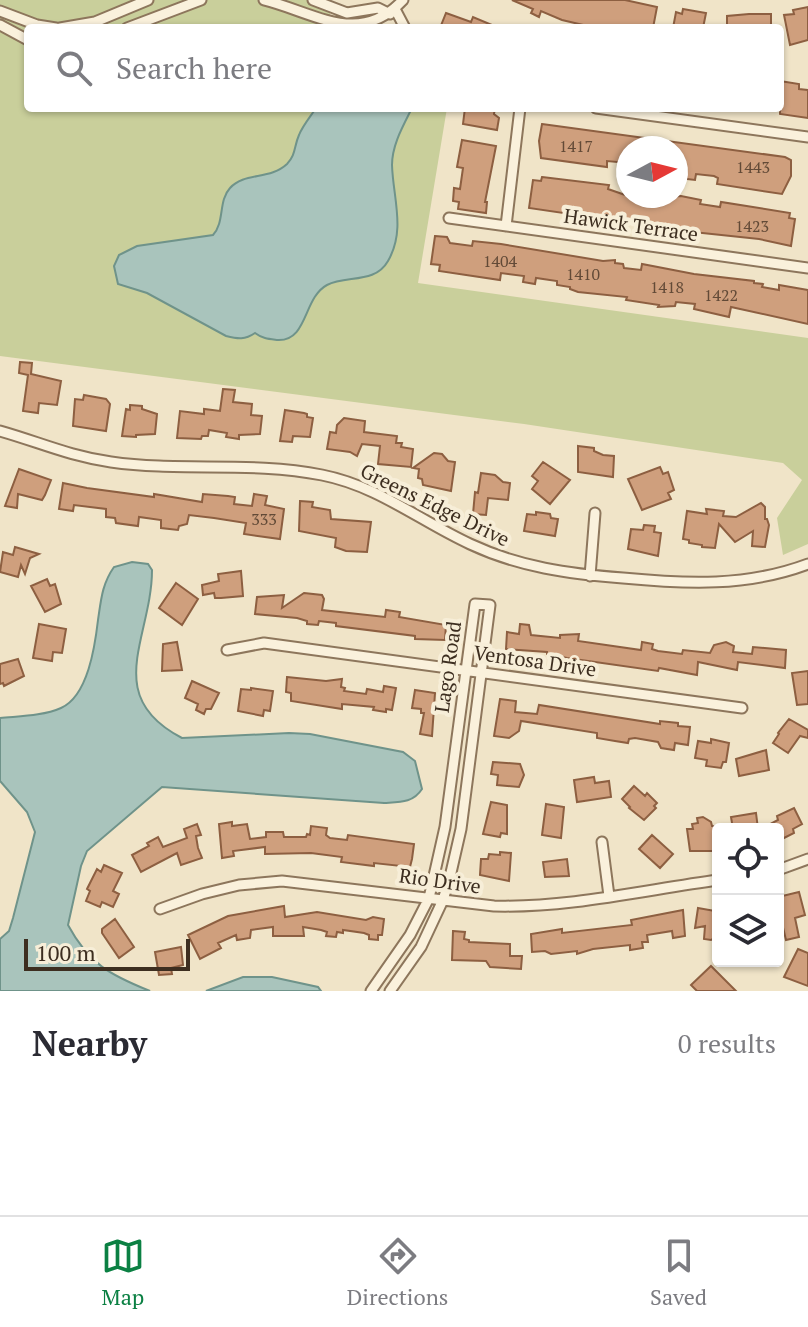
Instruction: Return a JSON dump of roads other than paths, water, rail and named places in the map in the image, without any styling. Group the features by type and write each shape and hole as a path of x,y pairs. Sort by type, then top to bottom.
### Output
{"street":[{"path":"83,24 148,0"},
{"path":"137,24 201,0"},
{"path":"264,0 334,23 366,24 393,11 403,0"},
{"path":"313,0 347,13 378,8 393,11 402,24"},
{"path":"0,11 34,24"},
{"path":"0,25 24,38"},
{"path":"506,226 520,112"},
{"path":"625,112 808,137"},
{"name":"Hawick Terrace","path":"449,218 808,268"},
{"name":"Greens Edge Drive","path":"0,431 67,455 111,462 156,466 245,466 325,476 401,504 467,543 501,558 536,568 590,576 714,583 754,579 808,564"},
{"path":"590,576 595,513"},
{"name":"Lago Road","path":"371,991 402,948 429,898 445,827 475,604 490,605 461,829 443,900 421,947 390,991"},
{"name":"Ventosa Drive","path":"227,650 264,643 742,708"},
{"path":"602,842 609,896"},
{"path":"784,868 808,859"},
{"name":"Rio Drive","path":"160,909 239,885 282,881 520,907 712,881"}],"water":[{"path":"313,112 410,112 392,158 396,238 388,261 382,268 368,276 327,285 313,299 295,334 278,340 263,338 255,333 241,338 226,336 147,293 118,284 114,266 119,255 137,246 213,235 230,188 242,180 273,172 287,164 301,131"},
{"path":"132,562 148,564 152,570 137,663 137,684 143,703 157,721 182,738 310,734 403,752 415,761 422,789 410,799 384,803 162,787 87,851 68,925 84,950 102,967 150,991 0,991 0,939 9,931 35,832 27,812 0,781 0,718 47,713 61,708 78,693 95,643 107,580 114,567"},
{"path":"243,977 272,977 318,987 321,991 206,991"}]}
